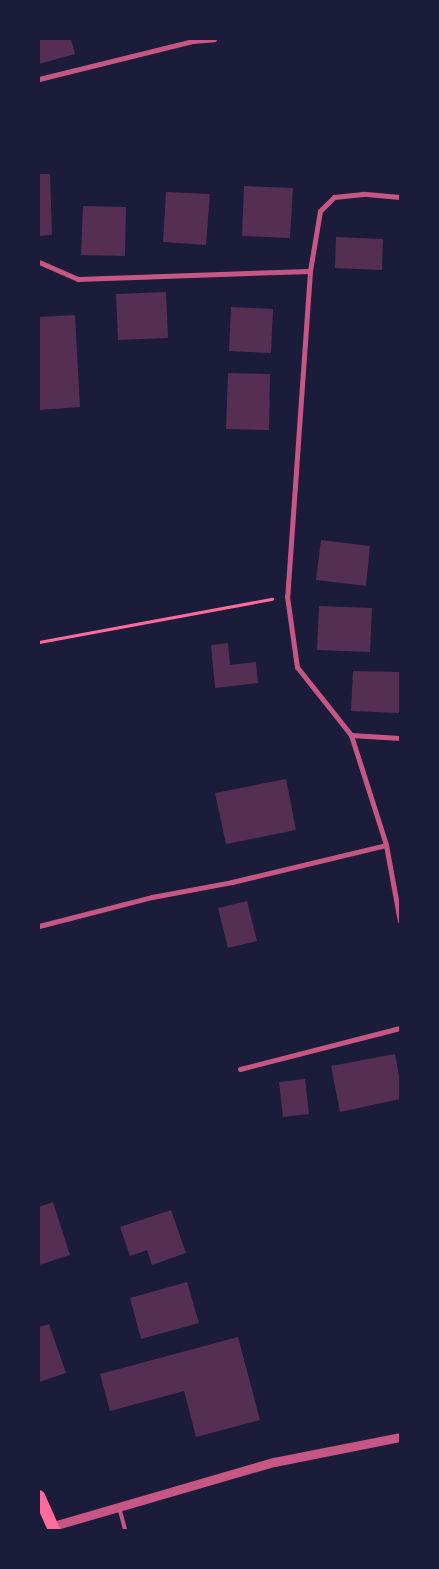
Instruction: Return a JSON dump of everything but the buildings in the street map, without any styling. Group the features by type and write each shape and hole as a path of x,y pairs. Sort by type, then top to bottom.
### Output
{"main road":[{"path":"39,1496 53,1528"}],"street":[{"path":"39,79 193,41 214,39"},
{"path":"400,197 363,194 334,197 320,211 310,271 300,436 287,596 297,667 351,735 386,845 400,921"},
{"path":"39,262 78,279 310,271"},
{"path":"351,735 400,738"},
{"path":"39,926 152,897 232,882 386,845"},
{"path":"240,1069 400,1028"},
{"path":"53,1528 119,1505 274,1462 400,1437"}],"lane":[{"path":"119,1505 124,1530"}],"path":[{"path":"39,642 287,596"}]}
